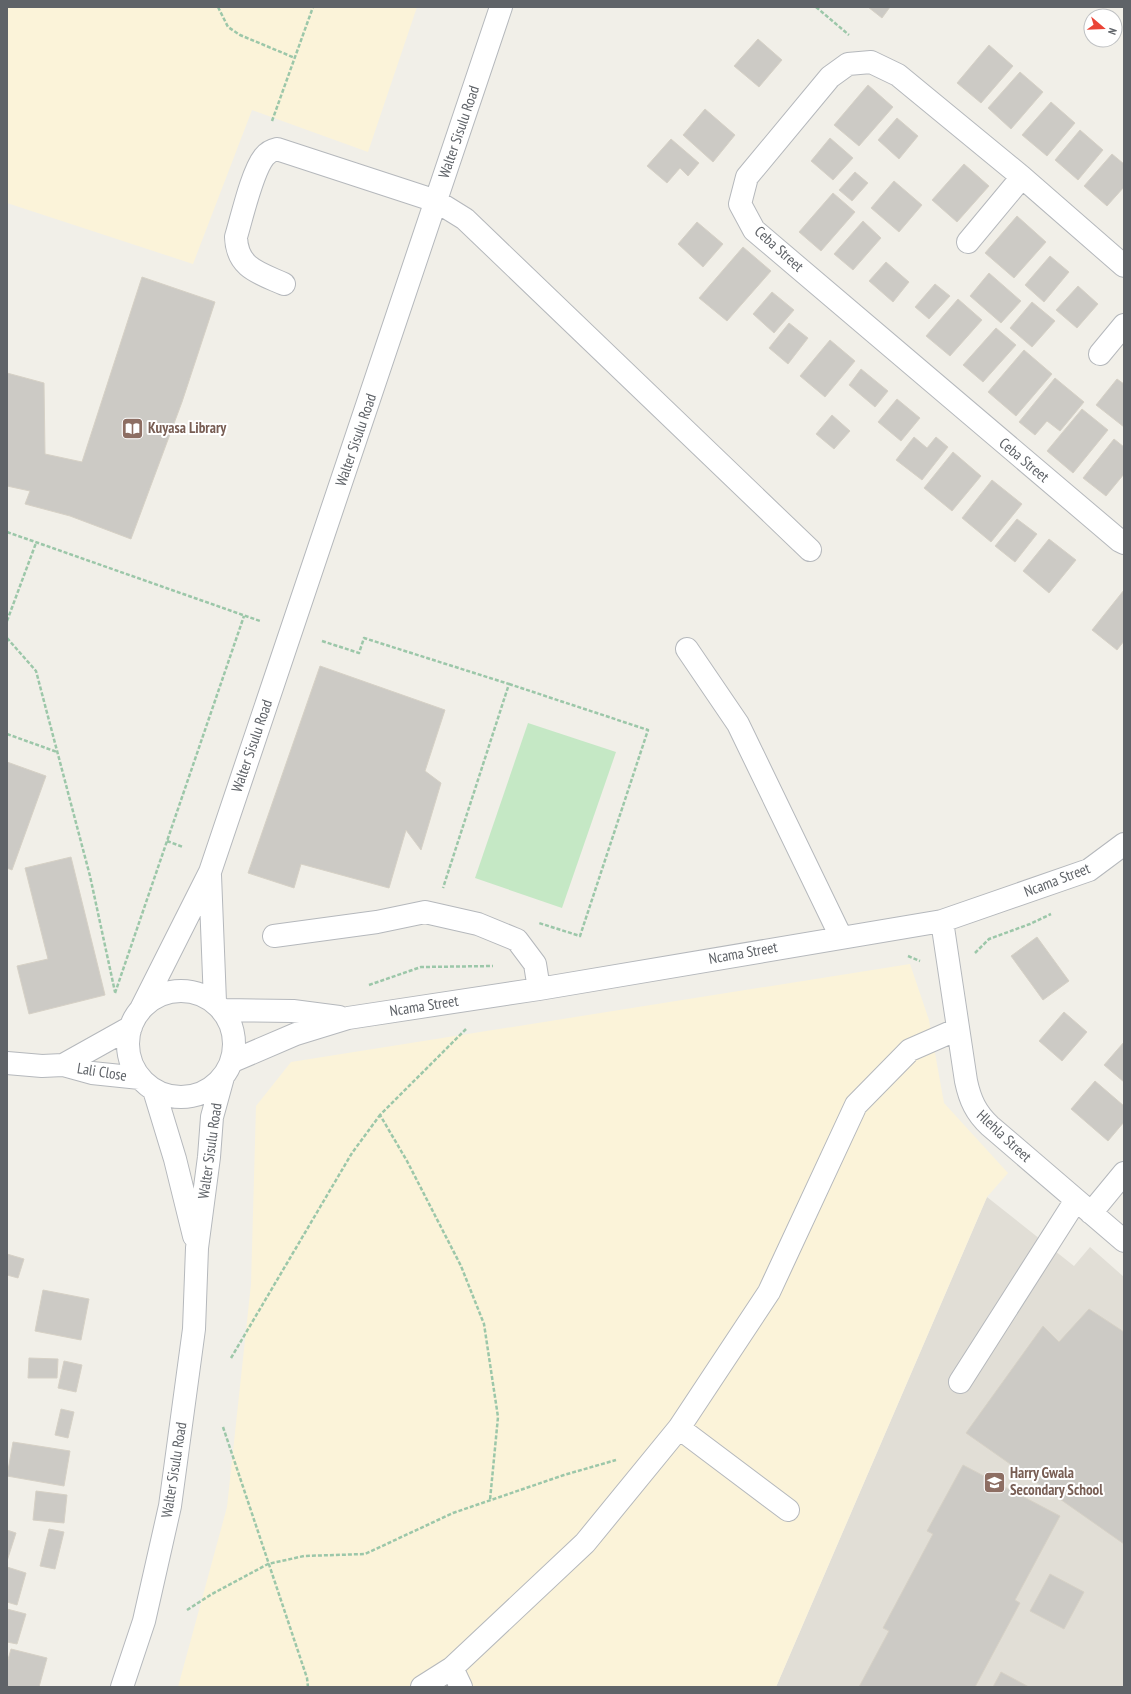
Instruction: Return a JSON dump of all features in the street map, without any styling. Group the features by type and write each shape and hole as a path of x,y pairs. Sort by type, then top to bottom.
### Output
{"street":[{"name":"Walter Sisulu Road","path":"136,1018 210,872 501,7"},
{"path":"871,62 898,75 1022,177 1124,266"},
{"name":"Ceba Street","path":"871,62 848,64 830,77 747,177 740,204 754,230 1124,543"},
{"path":"284,284 256,272 244,262 237,252 236,245 236,238 257,169 264,156 272,150 278,149 436,201 465,219 810,550"},
{"path":"968,242 1022,177"},
{"path":"1100,354 1124,325"},
{"path":"687,649 738,724 841,937"},
{"name":"Ncama Street","path":"228,1069 296,1034 348,1018 942,921 1089,870 1124,844"},
{"name":"Walter Sisulu Road","path":"210,872 219,1006"},
{"path":"274,936 377,922 425,912 478,924 517,940 535,964 539,988"},
{"name":"Hlehla Street","path":"942,921 968,1094 974,1107 981,1118 1124,1241"},
{"path":"176,991 197,993 219,1006 229,1020 232,1030 228,1069 209,1090 191,1097 172,1097 147,1084 129,1054 136,1018 157,997 176,991"},
{"name":"Ncama Street","path":"219,1006 293,1011 348,1018"},
{"name":"Lali Close","path":"64,1065 136,1018"},
{"path":"422,1687 457,1677 585,1543 679,1428 769,1292 856,1105 910,1050 958,1029"},
{"name":"Lali Close","path":"7,1063 42,1066 64,1065 92,1073 147,1084"},
{"name":"Walter Sisulu Road","path":"122,1687 144,1621 170,1506 194,1329 197,1248 209,1157 212,1117 228,1069"},
{"name":"Walter Sisulu Road","path":"147,1084 175,1159 197,1248"},
{"path":"960,1382 1084,1207 1124,1173"},
{"path":"679,1428 788,1510"}],"path":[{"path":"218,7 228,27 240,35 295,58"},
{"path":"272,150 272,120 313,7"},
{"path":"816,7 849,35 871,62"},
{"path":"7,532 260,621"},
{"path":"7,621 36,542"},
{"path":"7,638 36,671 90,876 115,993 244,616"},
{"path":"322,641 359,653 364,638 648,730 580,936 536,922"},
{"path":"425,912 442,890 509,684"},
{"path":"7,734 58,752"},
{"path":"167,841 183,847"},
{"path":"973,955 989,939 1030,924 1058,911"},
{"path":"906,954 923,962"},
{"path":"231,1358 352,1153 380,1115 470,1025"},
{"path":"380,1115 407,1160 461,1266 484,1324 498,1417 490,1500"},
{"path":"223,1427 307,1678 308,1687"},
{"path":"187,1610 212,1594 268,1564 304,1556 365,1554 453,1513 564,1475 617,1460"}],"shaded area":[{"name":"Harry Gwala Secondary School","path":"987,1197 1074,1266 1090,1247 1124,1277 1124,1687 776,1687"}],"green space":[{"path":"528,723 616,752 562,908 475,878"}],"sand":[{"path":"7,7 417,7 368,152 252,110 193,264 7,203"},
{"path":"910,964 929,1020 944,1103 1008,1173 987,1197 776,1687 178,1687 227,1507 251,1284 256,1106 291,1062"}],"building":[{"path":"868,7 890,7 882,18"},
{"path":"758,39 782,60 759,87 734,66"},
{"path":"989,45 1013,66 981,103 957,83"},
{"path":"1020,72 1043,92 1011,129 988,108"},
{"path":"868,85 893,107 859,146 834,125"},
{"path":"1051,102 1075,123 1047,156 1022,135"},
{"path":"705,109 735,135 713,162 683,135"},
{"path":"897,118 918,136 899,159 878,140"},
{"path":"1080,130 1103,150 1078,180 1055,160"},
{"path":"830,138 853,158 833,180 811,161"},
{"path":"671,139 699,163 688,176 680,168 667,183 647,166"},
{"path":"1112,154 1124,164 1124,187 1107,206 1084,186"},
{"path":"964,164 989,186 957,222 932,200"},
{"path":"855,172 868,183 852,201 839,190"},
{"path":"894,181 922,205 899,232 871,208"},
{"path":"833,193 855,212 821,251 799,232"},
{"path":"1017,216 1046,242 1014,278 985,253"},
{"path":"863,221 881,238 853,270 834,254"},
{"path":"697,222 723,244 703,267 678,244"},
{"path":"743,247 771,271 727,321 699,298"},
{"path":"1050,256 1069,272 1044,302 1025,285"},
{"path":"886,262 909,282 893,302 869,281"},
{"path":"989,273 1021,301 1001,323 970,296"},
{"name":"Kuyasa Library","path":"142,277 215,302 182,402 131,539 70,516 25,504 30,491 7,486 7,373 44,383 45,454 82,462"},
{"path":"935,284 950,296 929,319 915,307"},
{"path":"1078,286 1098,304 1077,328 1056,310"},
{"path":"772,292 794,310 774,333 753,314"},
{"path":"958,299 982,320 950,356 926,336"},
{"path":"1032,302 1055,321 1032,347 1010,328"},
{"path":"789,323 808,338 788,364 769,348"},
{"path":"996,328 1016,345 983,382 963,365"},
{"path":"830,340 855,361 825,397 800,376"},
{"path":"1024,350 1052,374 1016,416 988,392"},
{"path":"861,369 888,391 875,407 849,385"},
{"path":"1055,378 1084,402 1060,431 1047,421 1035,435 1019,422"},
{"path":"1117,379 1124,384 1124,427 1096,405"},
{"path":"897,399 920,418 901,441 878,422"},
{"path":"1082,409 1108,430 1073,473 1047,451"},
{"path":"832,415 850,431 834,449 816,434"},
{"path":"914,437 927,448 936,437 948,447 922,480 896,460"},
{"path":"1114,439 1124,447 1124,474 1106,496 1083,478"},
{"path":"953,452 981,476 952,511 924,488"},
{"path":"992,480 1022,504 991,542 962,518"},
{"path":"1017,519 1037,534 1015,562 995,546"},
{"path":"1049,539 1076,560 1049,593 1023,571"},
{"path":"1124,590 1124,641 1117,650 1092,630"},
{"path":"320,666 445,710 425,771 441,783 421,850 406,830 389,888 301,864 294,888 248,873"},
{"path":"7,762 46,776 12,870 7,868"},
{"path":"71,857 105,995 29,1014 17,966 48,959 25,868"},
{"path":"1037,937 1069,981 1043,1000 1011,956"},
{"path":"1064,1012 1087,1032 1062,1061 1039,1041"},
{"path":"1124,1042 1124,1082 1104,1065"},
{"path":"1095,1081 1124,1106 1124,1122 1108,1141 1071,1109"},
{"path":"7,1254 24,1259 18,1278 7,1275"},
{"path":"43,1290 89,1299 81,1340 35,1331"},
{"path":"1089,1309 1124,1332 1124,1544 966,1433 1043,1326 1059,1342"},
{"path":"29,1358 58,1359 57,1378 28,1378"},
{"path":"64,1361 82,1365 76,1392 58,1388"},
{"path":"61,1409 74,1412 68,1438 55,1435"},
{"path":"13,1442 70,1451 64,1486 7,1476"},
{"path":"963,1465 1060,1516 1015,1600 1020,1603 975,1687 859,1687 889,1631 883,1628 933,1534 927,1531"},
{"path":"36,1491 67,1495 64,1523 33,1520"},
{"path":"49,1529 64,1532 55,1569 40,1566"},
{"path":"7,1530 16,1533 7,1561"},
{"path":"7,1567 26,1573 17,1605 7,1602"},
{"path":"1050,1574 1084,1592 1064,1629 1030,1611"},
{"path":"7,1609 26,1614 17,1644 7,1642"},
{"path":"11,1649 47,1658 39,1687 7,1687 7,1663"},
{"path":"1001,1672 1029,1687 993,1687"}],"place":[{"name":"Kuyasa Library","path":"133,428"},
{"name":"Harry Gwala Secondary School","path":"994,1482"}]}
